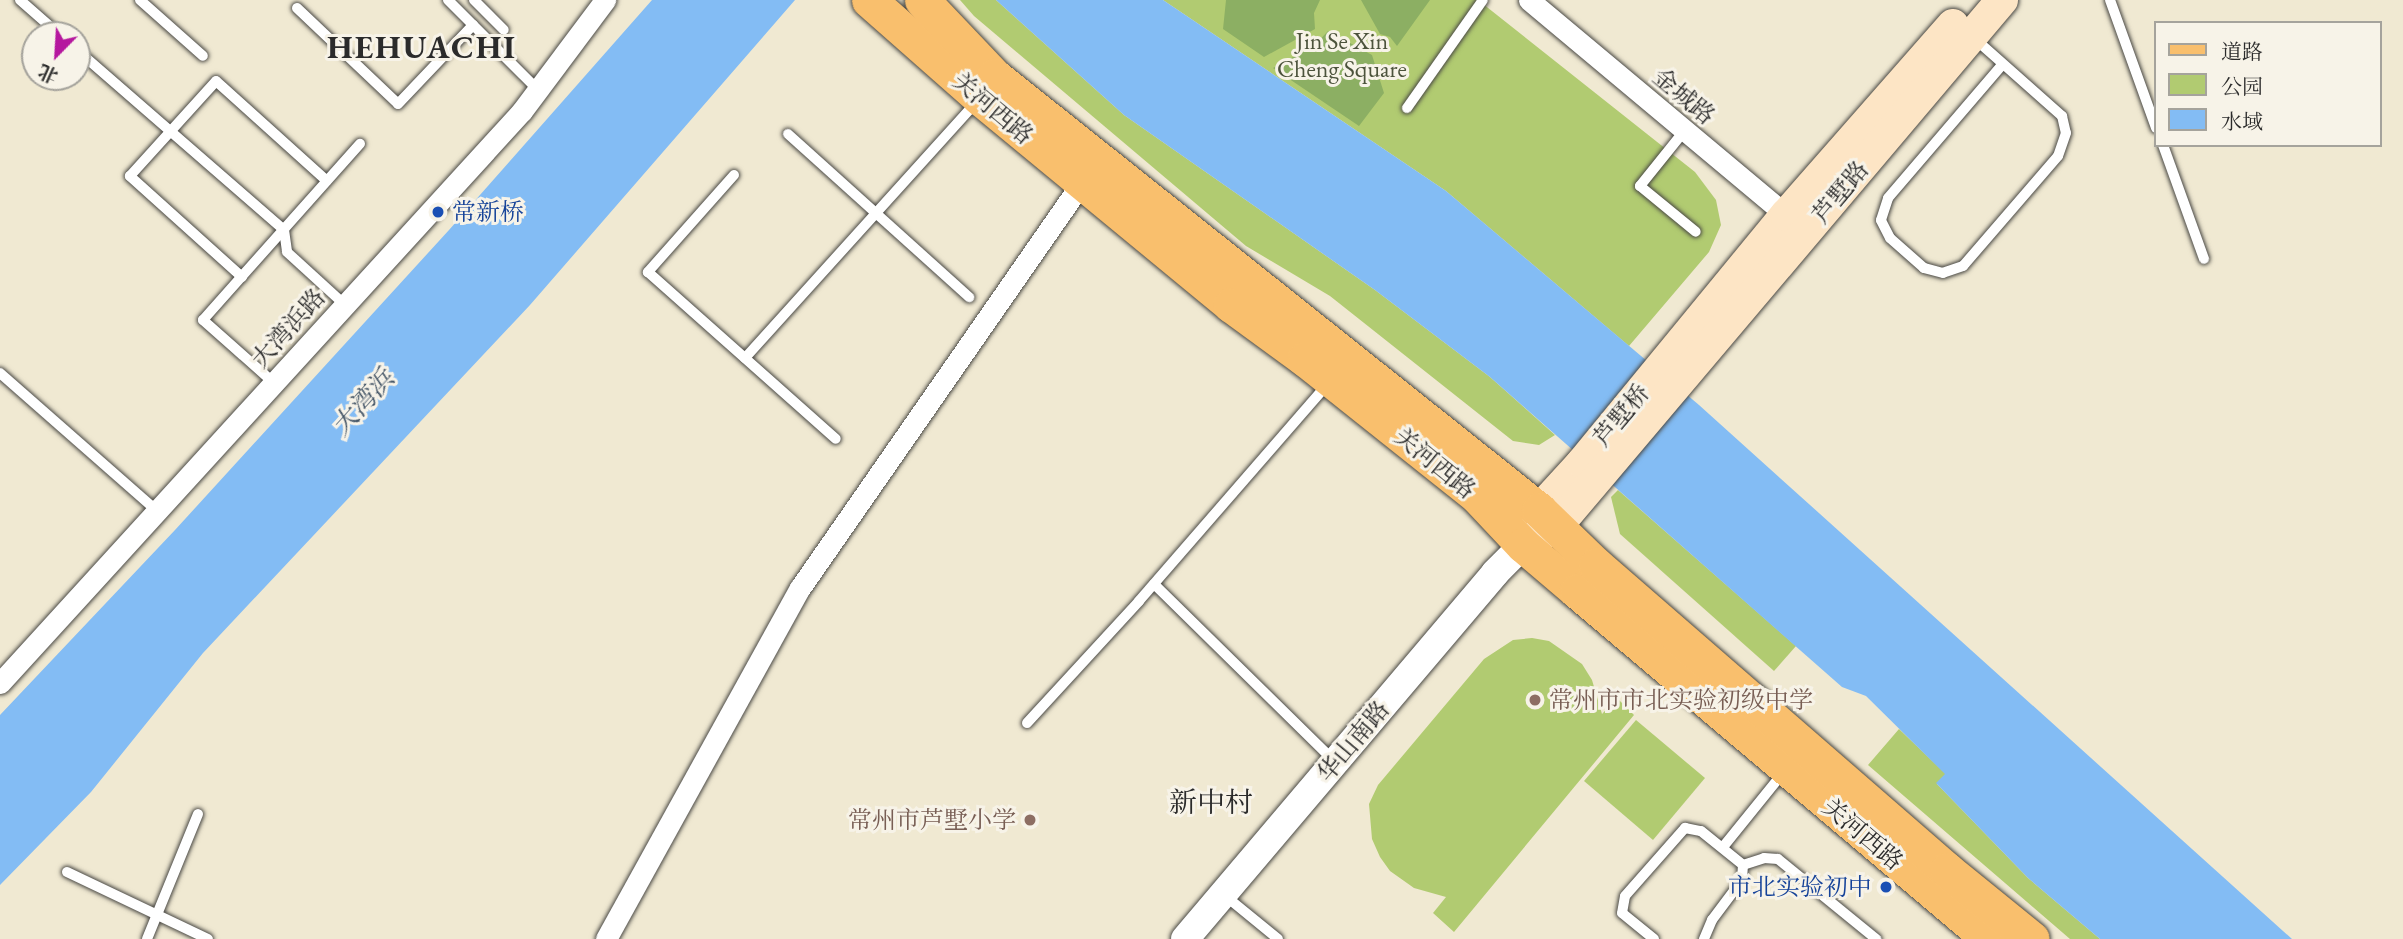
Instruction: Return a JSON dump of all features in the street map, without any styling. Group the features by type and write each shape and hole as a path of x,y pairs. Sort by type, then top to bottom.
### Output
{"main road":[{"name":"关河西路","path":"869,0 980,98 1231,305 1332,380 1475,494 1523,545 1989,939"},
{"name":"关河西路","path":"922,0 994,76 1548,518 1596,565 1947,870 2032,939"},
{"name":"芦墅路","path":"1669,376 1975,0"},
{"name":"芦墅路","path":"1796,223 1972,36 2002,0"},
{"name":"芦墅桥","path":"1548,518 1669,376"},
{"path":"1523,545 1548,518"}],"street":[{"name":"大湾浜路","path":"0,683 158,512 538,90 605,0"},
{"name":"金城路","path":"1529,0 1796,223"},
{"path":"606,939 800,588 1082,183"},
{"name":"华山南路","path":"1185,939 1495,573 1523,545"}],"lane":[{"path":"20,0 44,21"},
{"path":"140,0 203,56"},
{"path":"448,0 538,90"},
{"path":"474,0 504,30"},
{"path":"1407,108 1483,0"},
{"path":"2110,0 2154,122"},
{"path":"297,8 398,104 473,25"},
{"path":"1972,36 2062,116 2066,133 2058,156 1963,266 1943,273 1924,268 1890,238 1881,220 1888,198 2002,65"},
{"path":"91,62 284,230 287,252 345,305"},
{"path":"242,277 130,176 216,81 327,181"},
{"path":"745,358 980,98"},
{"path":"1685,131 1640,186 1696,232"},
{"path":"788,134 969,297"},
{"path":"274,383 203,320 360,144"},
{"path":"2164,147 2203,259"},
{"path":"734,175 648,272 836,439"},
{"path":"0,373 158,512"},
{"path":"1027,723 1154,584 1332,380"},
{"path":"1154,584 1335,762"},
{"path":"1723,847 1787,769"},
{"path":"147,939 198,814"},
{"path":"1654,939 1622,913 1625,896 1685,828 1701,831 1743,865"},
{"path":"1743,865 1764,858 1777,859 1876,939"},
{"path":"1704,939 1712,920 1742,880 1743,865"},
{"path":"67,872 208,939"},
{"path":"1223,894 1278,939"}],"green space":[{"path":"960,0 996,0 1124,115 1375,290 1490,377 1555,435 1539,445 1513,441 1330,296 1246,246 974,16"},
{"name":"Jin Se Xin Cheng Square","path":"1163,0 1478,0 1695,172 1716,200 1721,225 1709,252 1629,346 1446,191"},
{"path":"1226,0 1320,0 1314,13 1315,29 1264,57 1223,29"},
{"path":"1361,0 1430,0 1397,46 1390,37 1380,34"},
{"name":"Jin Se Xin Cheng Square","path":"1328,31 1372,55 1384,93 1359,126 1273,68 1315,45"},
{"path":"1618,490 1796,646 1774,671 1620,534 1611,497"},
{"path":"1532,638 1549,641 1582,664 1592,680 1602,714 1617,698 1634,715 1454,932 1433,913 1446,897 1414,888 1390,871 1380,857 1372,839 1369,804 1378,785 1484,659 1513,640"},
{"path":"1636,720 1705,778 1653,840 1584,781"},
{"path":"1899,729 1946,774 1937,784 2028,878 2100,939 2070,939 1868,765"}],"water":[{"name":"大湾浜","path":"652,0 795,0 530,305 203,653 91,792 0,885 0,715 175,530 449,230"},
{"path":"996,0 1163,0 1446,191 1699,405 2292,939 2100,939 2028,878 1936,783 1945,774 1866,696 1842,687 1490,377 1375,290 1124,115"}],"place":[{"name":"常新桥","path":"438,212"},
{"name":"常州市市北实验初级中学","path":"1535,700"},
{"name":"常州市芦墅小学","path":"1030,820"},
{"name":"市北实验初中","path":"1886,887"}],"district":[{"name":"HEHUACHI","path":"422,47"},
{"name":"新中村","path":"1211,802"}]}
